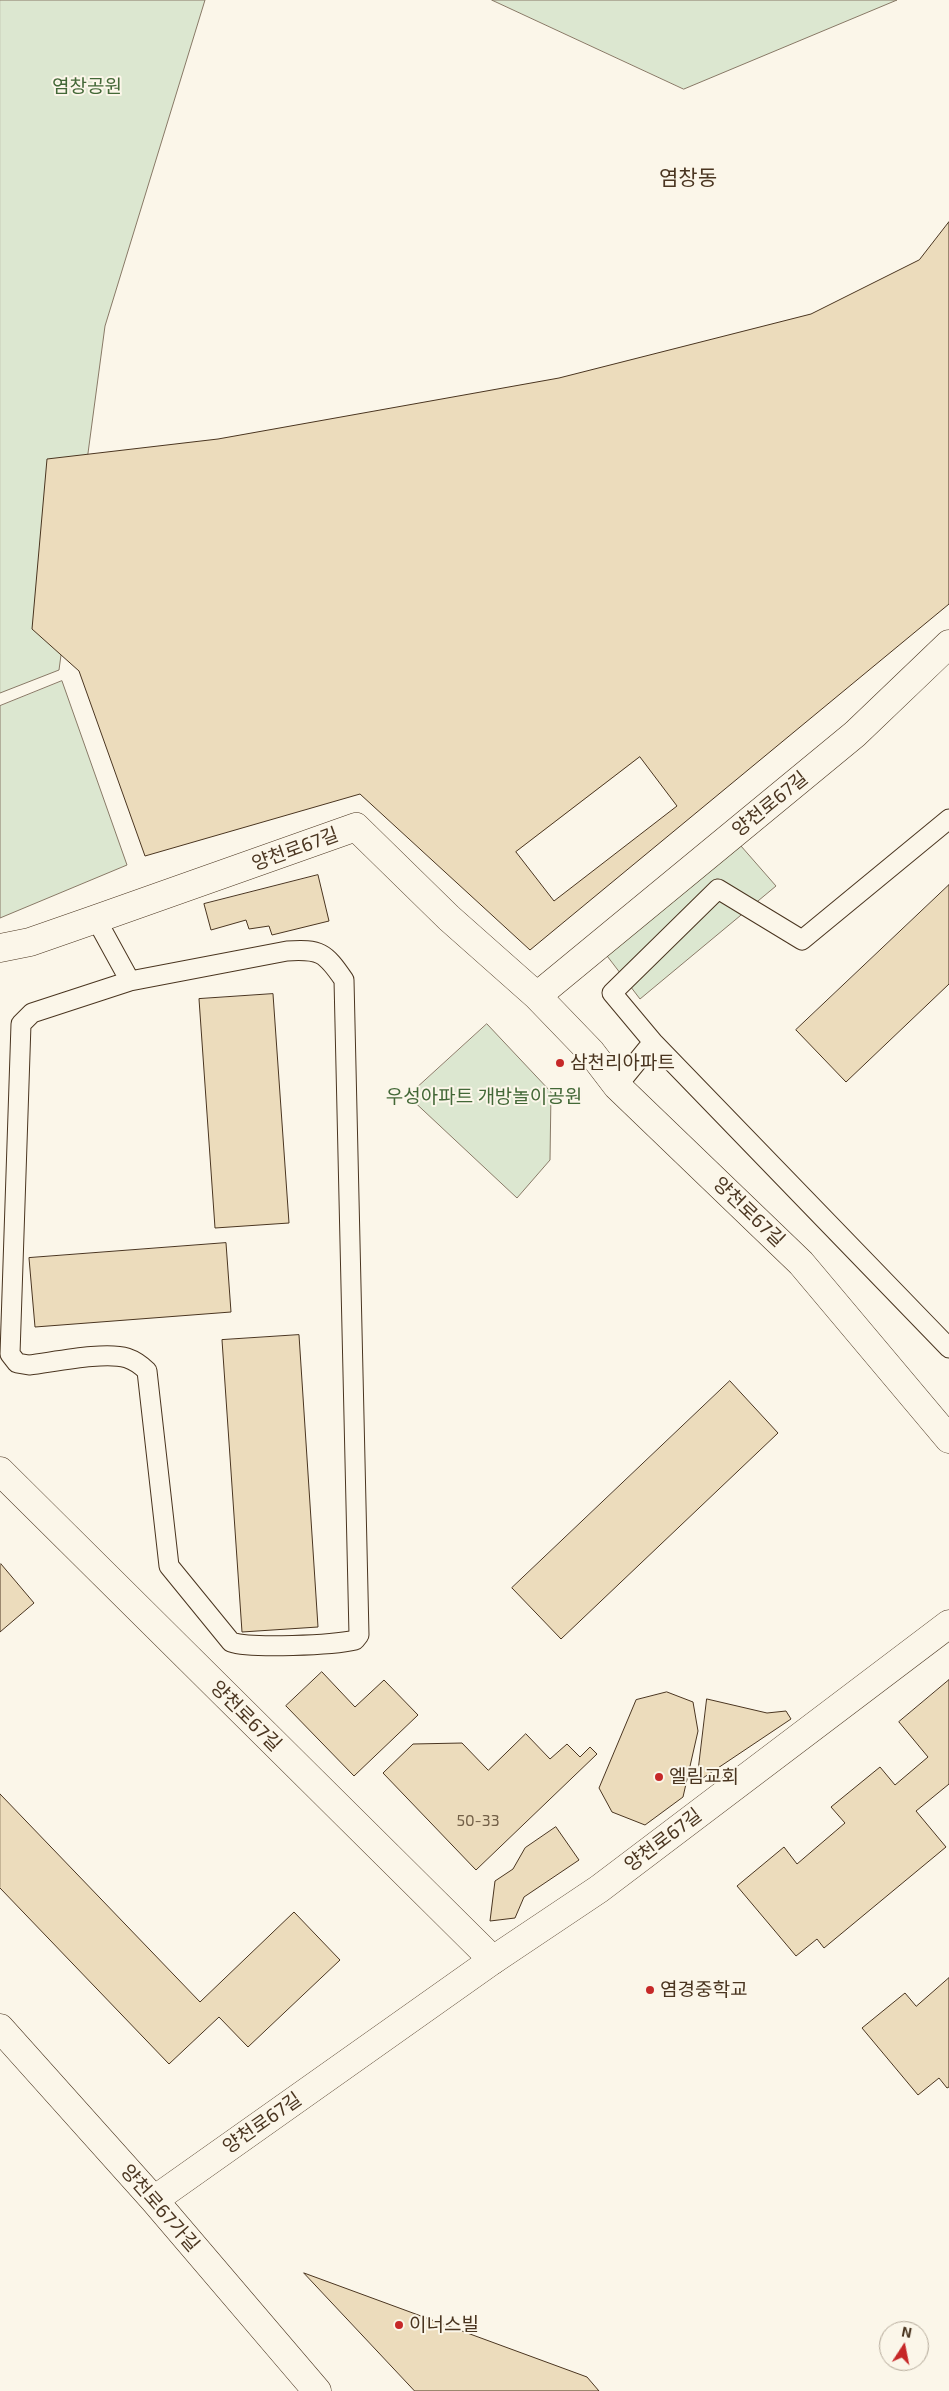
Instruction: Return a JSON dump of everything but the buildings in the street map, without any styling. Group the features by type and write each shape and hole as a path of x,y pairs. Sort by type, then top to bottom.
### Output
{"street":[{"name":"양천로67길","path":"537,996 855,734 949,644"},
{"name":"양천로67길","path":"0,948 30,942 356,827 449,918 537,996 591,1052 617,1086 802,1263 949,1439"},
{"name":"양천로67길","path":"0,1471 492,1960"},
{"name":"양천로67길","path":"154,2200 492,1960 599,1889 949,1624"},
{"name":"양천로67가길","path":"0,2028 154,2200 317,2391"}],"lane":[{"path":"949,820 802,940 718,889 612,993 653,1042 949,1348"},
{"path":"96,919 130,982"},
{"path":"312,950 331,961 344,980 359,1635 355,1640 264,1646 241,1645 231,1642 169,1566 147,1371 138,1362 111,1356 29,1365 17,1363 10,1354 21,1024 32,1013 130,982 287,951 312,950"},
{"path":"617,1086 653,1042"}],"green space":[{"name":"염창공원","path":"0,0 205,0 105,326 59,670 0,693"},
{"path":"492,0 897,0 684,89"},
{"path":"62,681 127,865 0,918 0,706"},
{"path":"734,838 776,886 640,999 601,948"},
{"name":"우성아파트 개방놀이공원","path":"487,1024 551,1092 550,1160 517,1198 408,1096"}],"place":[{"name":"삼천리아파트","path":"560,1063"},
{"name":"엘림교회","path":"659,1777"},
{"name":"염경중학교","path":"650,1990"},
{"name":"이너스빌","path":"399,2325"}],"district":[{"name":"염창동","path":"688,178"}]}
